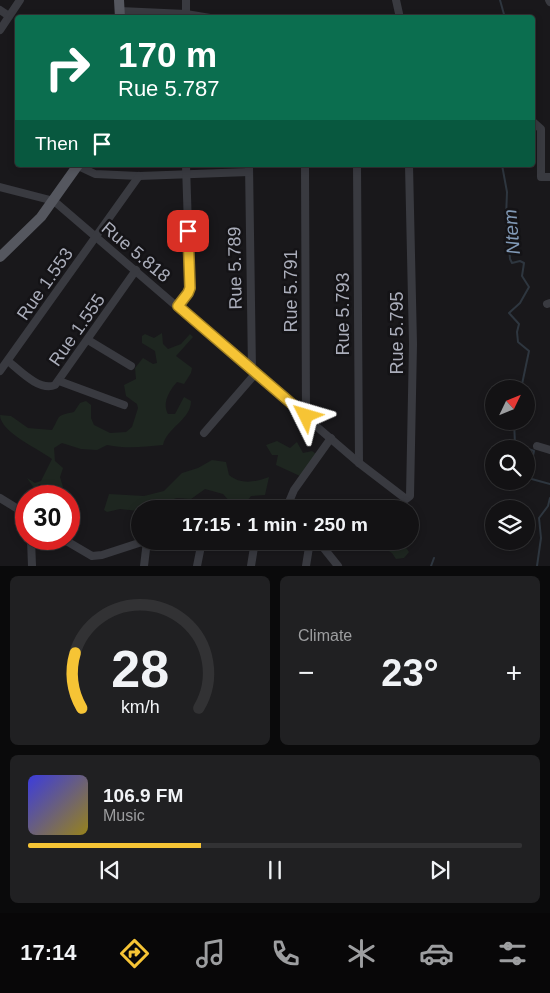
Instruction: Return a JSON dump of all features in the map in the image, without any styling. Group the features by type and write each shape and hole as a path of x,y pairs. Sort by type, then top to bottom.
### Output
{"main road":[{"path":"119,0 120,14"},
{"path":"0,257 54,201 77,167"}],"street":[{"path":"0,30 20,0"},
{"path":"186,0 186,15"},
{"path":"396,0 399,15"},
{"path":"0,10 9,16"},
{"path":"120,14 153,15"},
{"path":"535,124 541,129 541,177 550,176"},
{"path":"82,167 95,174 139,176 249,169"},
{"path":"178,306 190,288 186,167"},
{"name":"Rue 5.791","path":"305,167 306,416"},
{"name":"Rue 5.793","path":"357,167 359,463"},
{"name":"Rue 5.795","path":"406,499 410,496 413,344 409,167"},
{"name":"Rue 5.789","path":"249,169 253,372"},
{"name":"Rue 1.553","path":"0,370 139,176"},
{"path":"0,187 54,201"},
{"name":"Rue 5.818","path":"54,201 359,463 406,499"},
{"name":"Rue 1.555","path":"8,361 38,383 51,386 59,381 136,270"},
{"path":"88,340 131,366"},
{"path":"204,433 253,372"},
{"path":"59,381 124,405"},
{"path":"290,500 294,490 331,438"},
{"path":"537,446 550,450"},
{"path":"0,498 15,507"},
{"path":"80,549 92,556 102,555 131,546"},
{"path":"31,550 32,566"},
{"path":"144,566 145,550"},
{"path":"197,566 200,550"},
{"path":"252,566 254,550"},
{"path":"306,566 309,550"},
{"path":"325,550 338,566"},
{"path":"91,566 92,556"}],"shaded area":[{"path":"162,333 163,344 168,349 181,344 190,334 193,337 176,356 192,368 191,373 184,384 177,382 166,401 168,414 175,414 184,397 191,401 190,408 183,419 169,433 163,445 128,447 107,445 97,450 81,449 62,443 54,448 55,461 63,468 60,477 62,485 32,485 27,478 35,483 41,481 52,459 13,434 6,428 0,415 11,416 28,428 52,430 59,417 74,412 80,403 86,401 91,405 91,418 94,425 110,433 126,432 132,427 138,408 137,404 126,396 124,385 136,379 135,368 143,358 153,364 157,363 155,351 142,343 142,336 145,334 154,338"},
{"path":"277,441 290,448 297,442 303,453 312,451 316,454 300,476 276,465 278,455 272,455 266,445"},
{"path":"212,460 226,462 229,475 238,480 254,481 269,477 265,495 251,496 248,500 228,500 223,494 205,489 191,499 131,500 131,510 120,509 107,512 104,510 109,494 144,496 164,491 182,473 198,468"},
{"path":"388,550 408,550 409,552 404,558 396,559"}],"waterway":[{"name":"Ntem","path":"500,0 504,15"},
{"name":"Ntem","path":"502,167 507,192 506,218 510,259 512,263 520,261 524,263 522,276 529,287 520,303 509,313 519,324 517,332 518,342 529,351 523,380"},
{"name":"Ntem","path":"514,430 515,444 534,451 528,478 550,484"},
{"name":"Ntem","path":"537,566 541,538 539,518 548,506 550,498"},
{"path":"431,566 434,558"}],"route":[{"path":"188,231 190,288 178,306 306,416"}]}
